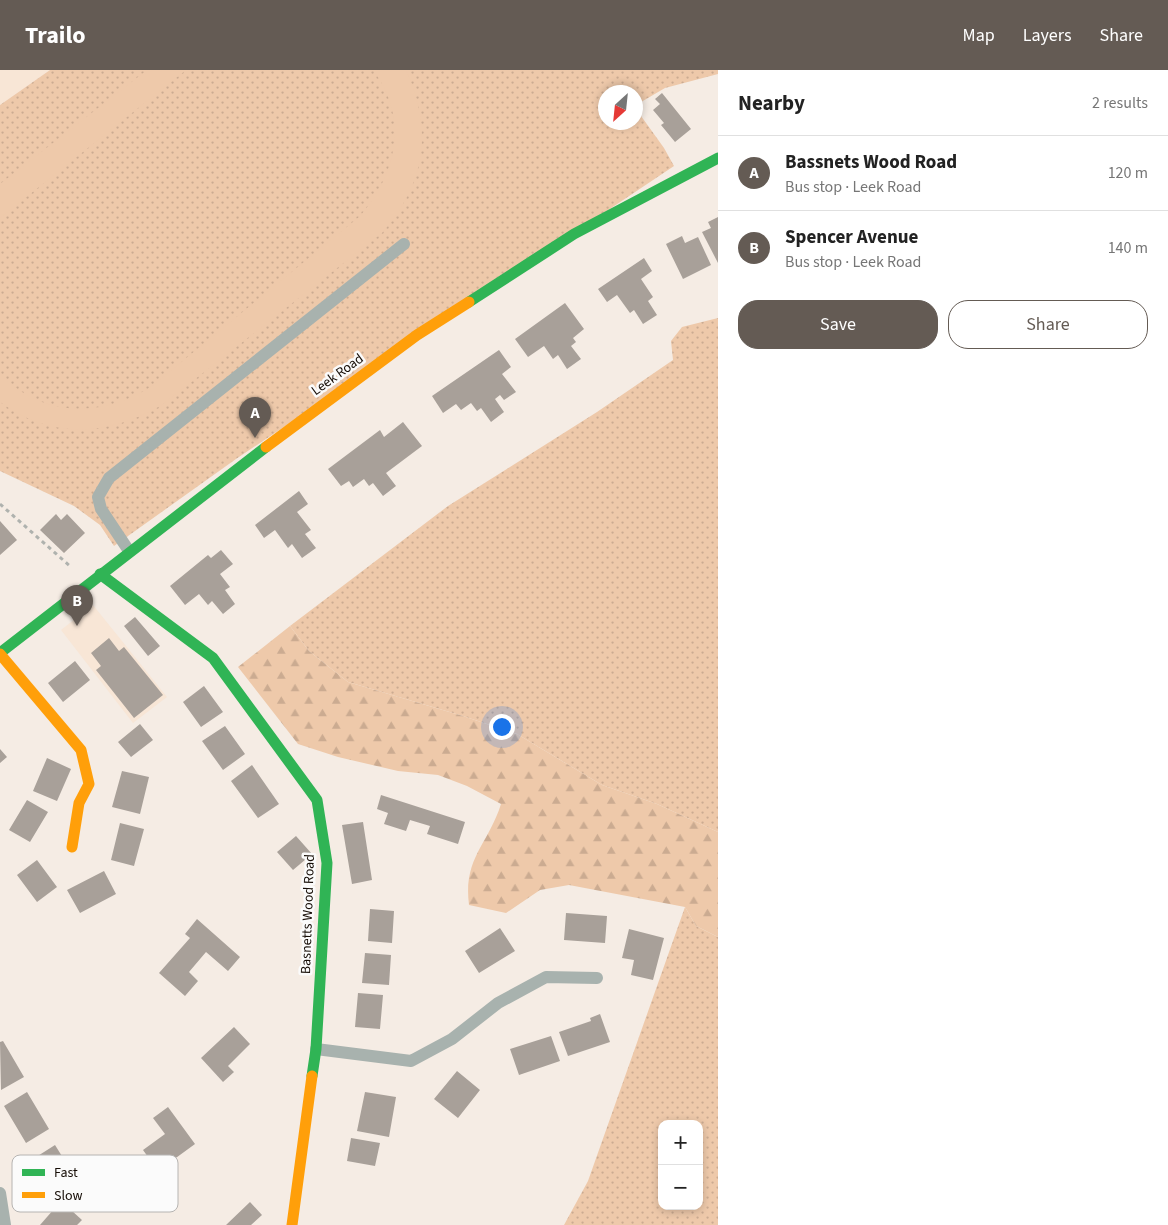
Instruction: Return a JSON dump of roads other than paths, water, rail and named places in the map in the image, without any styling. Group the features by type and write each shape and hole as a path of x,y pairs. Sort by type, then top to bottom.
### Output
{"main road":[{"name":"Leek Road","path":"0,654 129,551 329,398 417,335 574,234 718,158"},
{"name":"Basnetts Wood Road","path":"100,574 213,658 317,800 327,863 316,1049 292,1225"},
{"path":"0,654 81,750 89,784 79,804 72,847"}],"lane":[{"path":"129,551 101,509 98,497 109,478 404,244"},
{"path":"316,1049 411,1061 452,1039 498,1003 546,977 597,978"},
{"path":"0,1193 6,1225"}],"place":[{"name":"Bassnets Wood Road","path":"255,438"},
{"name":"Spencer Avenue","path":"77,626"}]}
